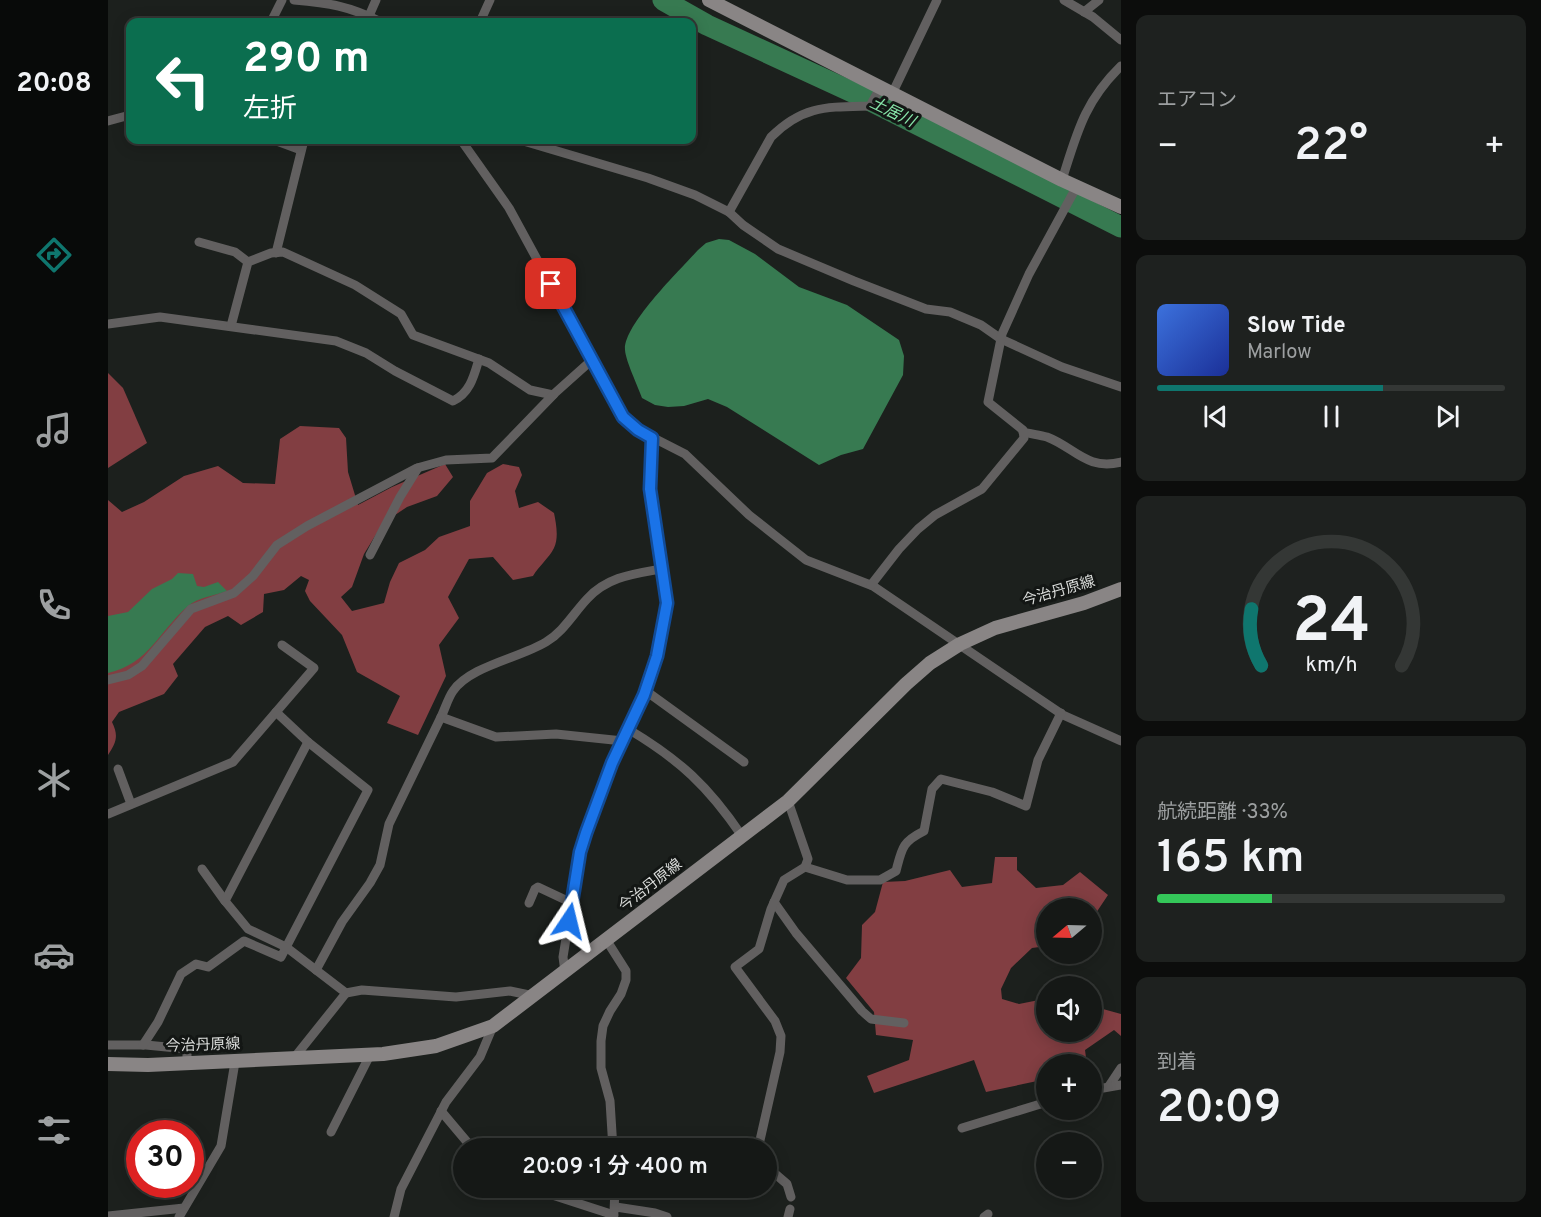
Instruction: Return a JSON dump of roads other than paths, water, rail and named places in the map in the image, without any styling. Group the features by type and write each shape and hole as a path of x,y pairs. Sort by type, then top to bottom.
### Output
{"main road":[{"path":"709,0 731,5 883,92 1062,180 1075,190 1121,207"},
{"name":"今治丹原線","path":"108,1064 148,1065 370,1055 436,1046 493,1026 788,801 930,663 960,644 995,628 1084,603 1121,589"}],"street":[{"path":"273,18 282,0"},
{"path":"294,0 329,3 357,10 373,18"},
{"path":"369,16 376,0"},
{"path":"482,18 490,0"},
{"path":"729,212 771,137 780,128 806,112 823,108 870,106 883,92 936,2 925,0"},
{"path":"1064,0 1121,40"},
{"path":"1084,12 1099,0"},
{"path":"1062,180 1083,114 1096,92 1121,66"},
{"path":"108,121 126,116"},
{"path":"285,144 301,150"},
{"path":"276,253 302,144"},
{"path":"464,144 509,208 623,417 638,430 685,454 748,515 806,560 871,585 1061,713 1121,741"},
{"path":"533,144 648,178 695,195 729,212 742,225 778,249 854,282 926,309 950,312 981,325 1001,339 1062,367 1121,387"},
{"path":"1075,190 1029,274 1001,339 987,402 1023,432 1048,438 1083,459 1099,464 1121,462"},
{"path":"199,242 235,252 248,262"},
{"path":"248,262 283,252 355,285 401,314 412,335 489,363 530,390 553,395"},
{"path":"231,326 248,262"},
{"path":"108,324 160,317 336,341 366,353 453,401 462,397 471,383 479,359"},
{"path":"108,680 128,675 142,666 191,609 234,593 253,576 277,544 307,526 418,468 446,460 492,458 553,395 593,359"},
{"path":"871,585 918,529 935,515 982,489 1024,438 1023,432"},
{"path":"566,972 563,957 580,852 623,741 646,691 657,656 667,603 650,489 652,438"},
{"path":"370,555 418,468"},
{"path":"316,970 342,922 370,884 380,866 389,824 453,690 477,671 546,642 568,624 587,599 604,584 622,576 661,569"},
{"path":"108,814 233,762 314,668 282,645"},
{"path":"646,691 744,762"},
{"path":"143,1045 158,1022 181,974 190,967 195,964 208,967 244,941 281,957 368,790 308,742 276,712"},
{"path":"804,867 846,880 880,880 896,871 903,845 924,831 932,789 941,779 992,792 1026,806 1038,760 1061,713"},
{"path":"441,717 496,737 537,737 556,734 623,741"},
{"path":"628,729 682,765 709,791 742,836"},
{"path":"225,901 308,742"},
{"path":"118,769 131,804"},
{"path":"760,1138 780,1052 781,1035 775,1021 735,967 759,949 774,902 784,880 804,867 808,859 788,801"},
{"path":"202,869 248,929 286,947 346,993"},
{"path":"529,903 538,887 572,903"},
{"path":"774,902 796,933 862,1011 871,1019 904,1023"},
{"path":"606,941 624,966 626,980 603,1026 601,1041 601,1068 610,1101 612,1138"},
{"path":"294,1058 346,993 362,990 456,997 510,991 534,996"},
{"path":"394,1217 401,1189 441,1111 480,1057 493,1026"},
{"path":"108,1045 187,1048 188,1063"},
{"path":"332,1132 370,1055"},
{"path":"108,1216 184,1214 222,1146 235,1062"},
{"path":"1109,1086 1121,1068"},
{"path":"1102,1088 1121,1085"},
{"path":"962,1128 1036,1105"},
{"path":"441,1111 464,1138"},
{"path":"777,1175 787,1184 791,1197"},
{"path":"563,1198 614,1213 655,1213 667,1217"},
{"path":"614,1213 615,1198"}],"waterway":[{"name":"土居川","path":"663,0 695,18"},
{"name":"土居川","path":"696,19 863,97 1121,227"}]}
